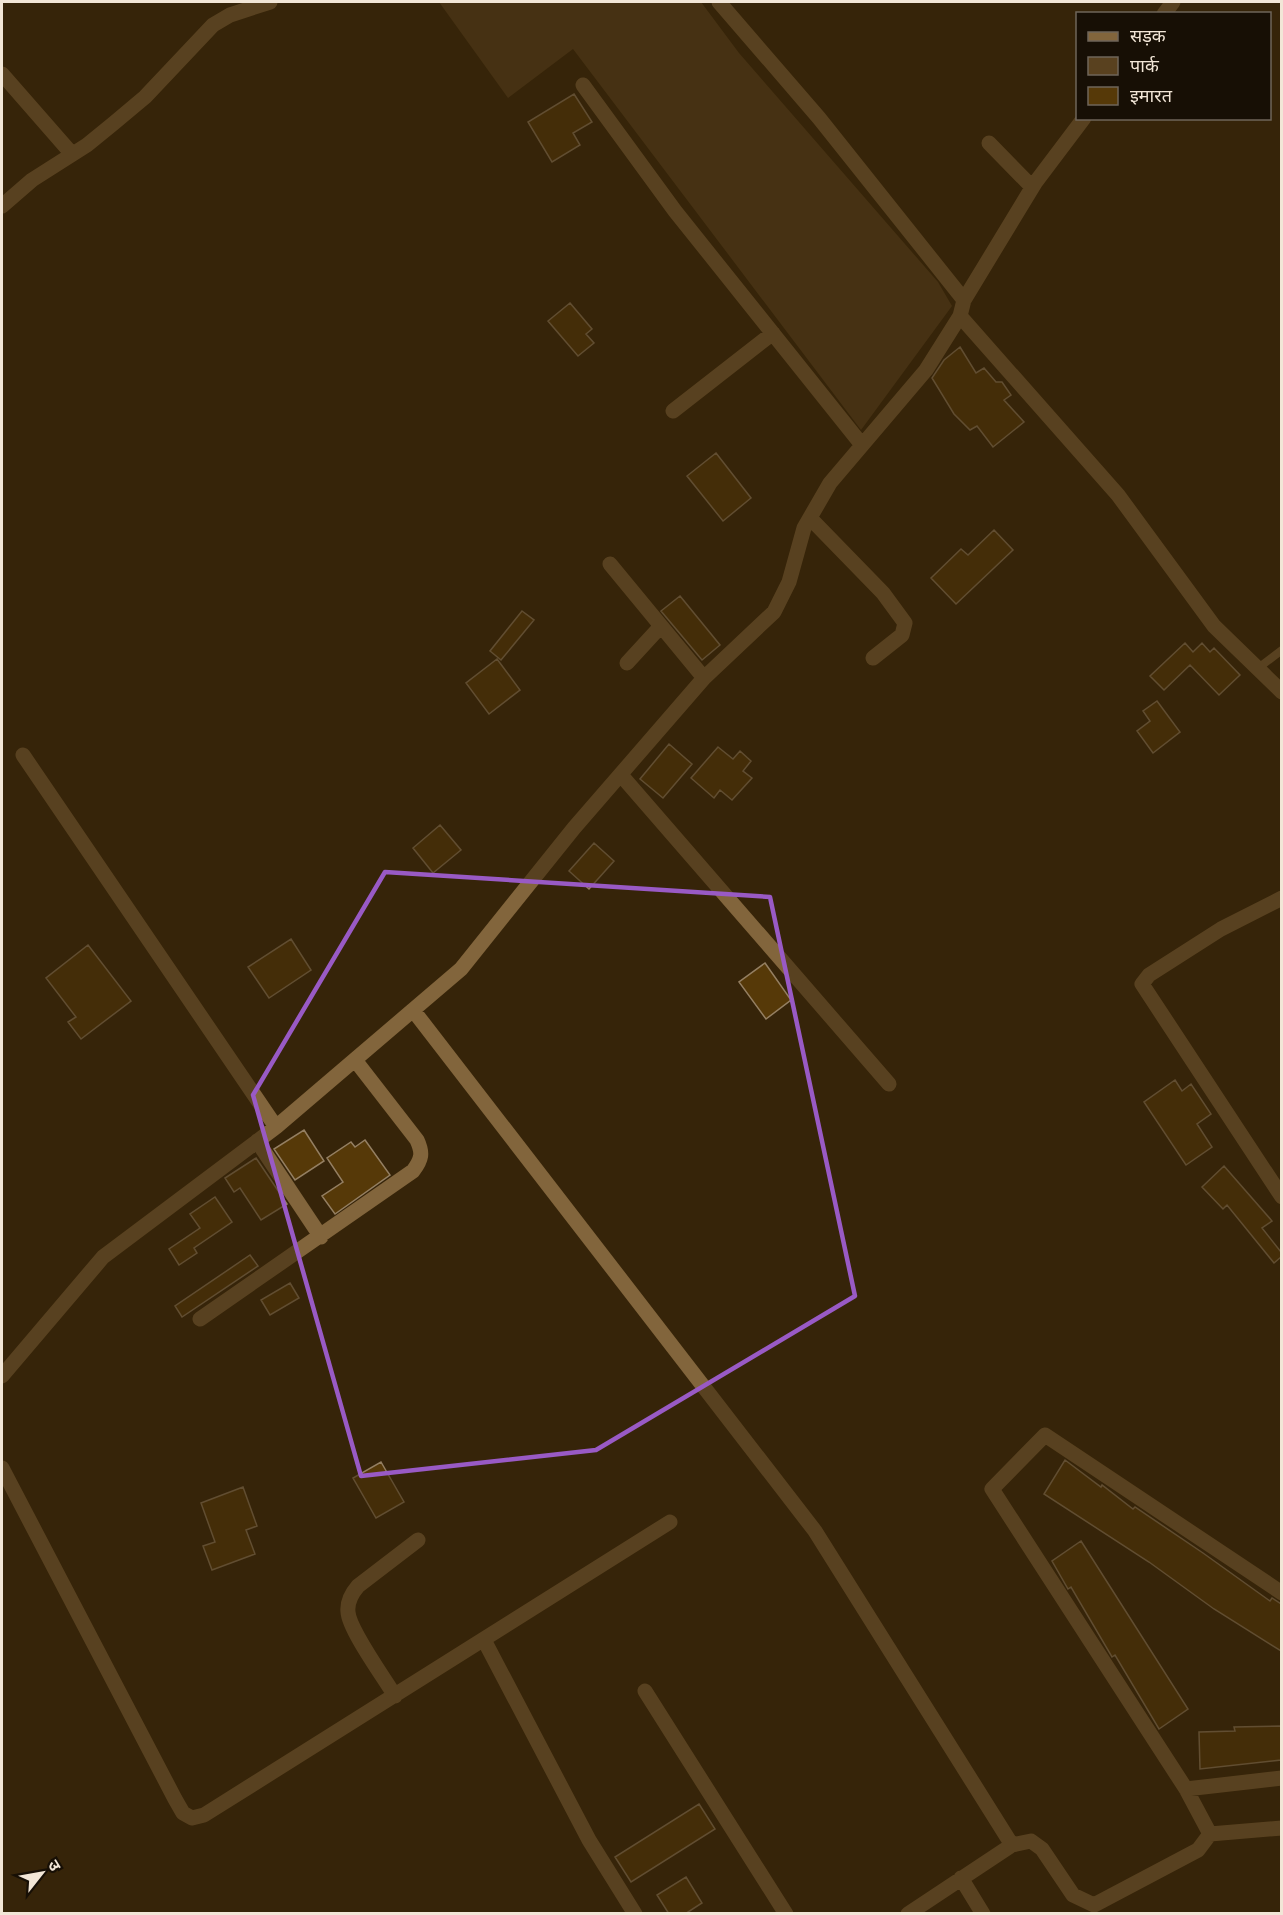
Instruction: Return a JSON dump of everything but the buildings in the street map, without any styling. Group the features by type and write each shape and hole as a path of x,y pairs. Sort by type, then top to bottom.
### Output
{"street":[{"path":"2,207 32,180 72,154 145,97 213,25 230,15 270,2"},
{"path":"719,2 819,118 964,300"},
{"path":"2,74 72,154"},
{"path":"583,85 675,211 862,445"},
{"path":"2,1376 103,1257 276,1127 460,969 621,774 704,678 774,612 789,582 804,528 830,483 926,370 960,316 964,300 1032,187 1082,120"},
{"path":"989,143 1032,187"},
{"path":"960,316 1118,495 1214,626 1256,670 1281,692"},
{"path":"673,411 774,333"},
{"path":"811,519 884,593 905,622 902,635 873,658"},
{"path":"610,564 704,678"},
{"path":"627,663 661,626"},
{"path":"23,755 276,1127"},
{"path":"621,774 890,1084"},
{"path":"1281,898 1221,929 1149,975 1142,984 1281,1197"},
{"path":"413,1010 815,1531 1012,1845"},
{"path":"200,1319 413,1171 420,1161 423,1151 417,1140 355,1060"},
{"path":"257,1141 321,1237"},
{"path":"1210,1834 1186,1789 992,1489 1045,1435 1281,1593"},
{"path":"2,1468 183,1813 192,1818 204,1815 670,1521"},
{"path":"395,1696 354,1628 348,1612 351,1595 358,1586 418,1540"},
{"path":"484,1640 590,1840 635,1914"},
{"path":"645,1691 786,1914"},
{"path":"1186,1789 1281,1778"},
{"path":"908,1914 1012,1845 1031,1841 1042,1849 1073,1895 1094,1905 1198,1850 1210,1834 1281,1828"},
{"path":"961,1878 983,1914"}],"lane":[{"path":"1256,670 1281,650"}],"highlighted area":[{"path":"385,872 770,897 855,1296 596,1450 361,1476 253,1095"}],"green space":[{"path":"439,2 701,2 739,53 938,282 952,306 861,430 573,49 508,98"}]}
